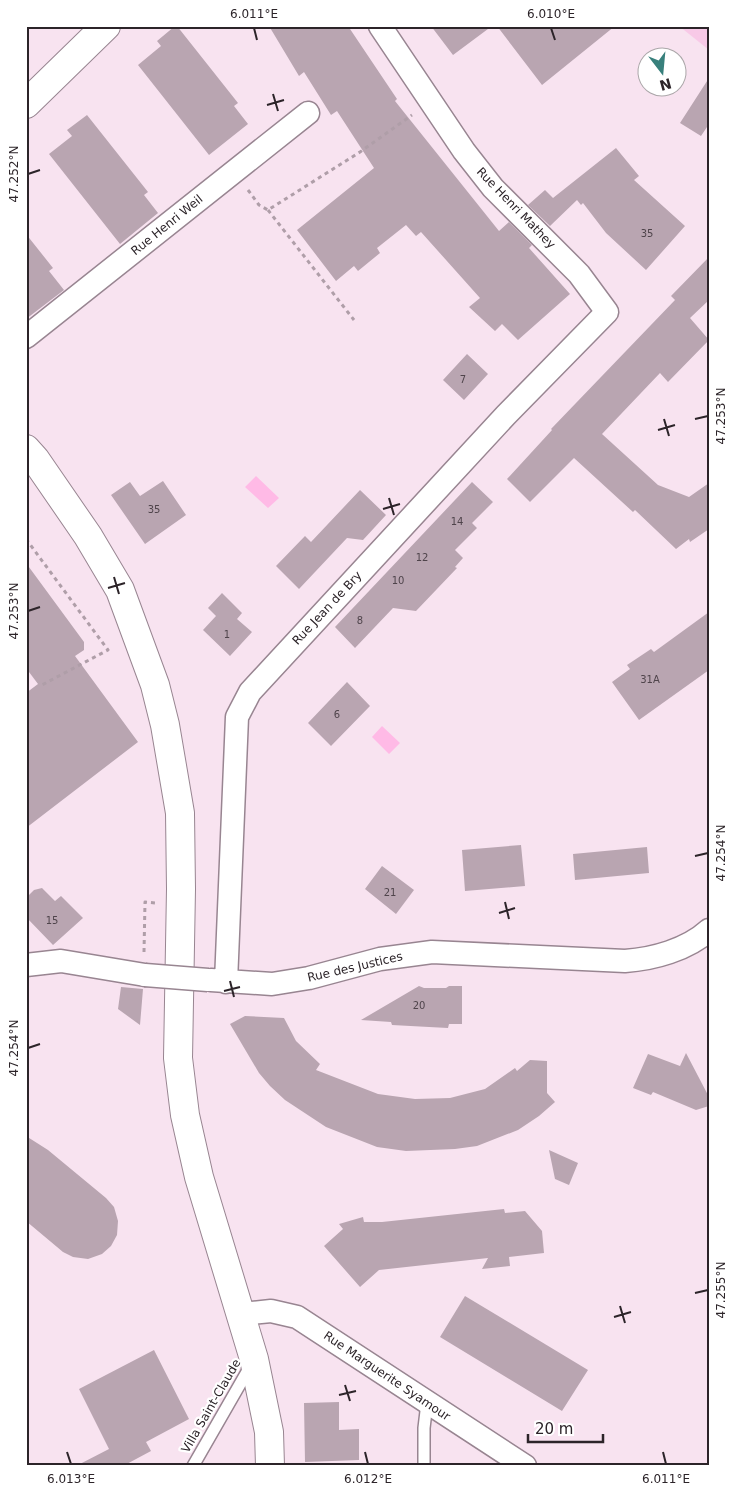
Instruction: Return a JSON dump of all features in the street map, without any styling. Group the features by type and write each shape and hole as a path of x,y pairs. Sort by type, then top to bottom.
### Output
{"street":[{"path":"26,104 106,26"},
{"name":"Rue Henri Mathey","path":"380,26 464,151 493,188 579,274 607,312"},
{"name":"Rue Henri Weil","path":"26,337 308,113"},
{"name":"Rue Jean de Bry","path":"217,981 237,717 250,692 506,415 607,312"},
{"path":"26,449 35,459 88,536 120,590 155,685 180,813 181,889 178,1058 185,1115 199,1177 254,1359 269,1432 270,1466"},
{"name":"Rue des Justices","path":"26,964 60,961 145,975 272,984 309,978 380,959 432,952 625,961 648,959 678,949 709,930"},
{"name":"Rue Marguerite Syamour","path":"241,1314 272,1311 298,1317 525,1466"}],"lane":[{"name":"Villa Saint-Claude","path":"193,1466 254,1359"},
{"path":"424,1466 424,1428 427,1403"}],"path":[{"path":"268,210 360,152 430,102"},
{"path":"234,172 259,205 268,210 354,320"},
{"path":"26,539 108,650 40,686"},
{"path":"144,945 145,902 155,903 154,912"}],"shaded area":[{"path":"679,26 709,26 709,50"},
{"path":"256,476 279,498 268,508 245,487"},
{"path":"382,726 400,743 389,754 372,737"}],"building":[{"path":"177,26 238,103 234,106 248,124 209,155 138,65 161,46 157,41"},
{"path":"269,26 348,26 397,99 395,101 499,231 509,222 532,245 529,248 570,294 518,340 502,324 495,331 469,307 480,298 421,232 416,236 406,225 377,248 380,253 358,271 354,266 336,281 297,230 374,168 337,111 331,115 304,72 299,76"},
{"path":"431,26 492,26 453,55"},
{"path":"497,26 615,26 542,85"},
{"path":"709,78 709,124 701,136 680,123"},
{"path":"87,115 148,192 144,195 158,213 120,244 49,154 72,136 67,130"},
{"path":"616,148 639,176 634,180 685,226 646,270 606,233 583,203 581,205 577,200 550,226 528,205 545,190 553,198"},
{"path":"26,234 53,268 49,271 64,290 26,319"},
{"path":"709,257 709,300 690,318 709,340 668,382 660,373 602,434 658,485 689,497 709,483 709,529 690,542 689,539 676,549 635,510 633,512 574,458 530,502 507,479 551,429 675,300 671,296"},
{"path":"467,354 488,374 464,400 443,380"},
{"path":"163,481 186,515 145,544 111,495 130,482 140,496"},
{"path":"472,482 493,502 472,523 477,528 455,550 463,558 455,567 457,568 416,611 393,608 355,648 335,627"},
{"path":"360,490 386,515 363,540 347,538 299,589 276,566 305,536 311,542"},
{"path":"26,563 84,642 84,650 75,656 138,742 26,828 26,693 38,684 26,668"},
{"path":"222,593 242,613 237,619 252,632 230,656 203,630 216,616 208,608"},
{"path":"709,612 709,670 639,720 612,682 630,669 627,665 651,649 654,652"},
{"path":"347,682 370,706 331,746 308,723"},
{"path":"521,845 525,886 465,891 462,850"},
{"path":"647,847 649,873 575,880 573,854"},
{"path":"382,866 414,890 396,914 365,889"},
{"path":"42,888 55,901 61,896 83,918 53,945 26,917 26,898 34,890"},
{"path":"419,986 424,988 446,988 449,986 462,986 462,1024 449,1024 448,1028 392,1025 391,1022 361,1020"},
{"path":"121,987 143,989 140,1025 118,1009"},
{"path":"245,1016 284,1018 296,1041 320,1064 316,1070 378,1094 415,1099 450,1098 485,1089 515,1068 517,1071 530,1060 547,1061 547,1093 555,1102 539,1116 518,1130 477,1146 406,1151 377,1147 326,1127 285,1100 270,1086 259,1073 230,1024"},
{"path":"686,1053 709,1097 709,1106 696,1110 653,1092 651,1095 633,1088 648,1054 680,1066"},
{"path":"26,1136 48,1150 106,1198 114,1207 118,1221 117,1235 111,1246 102,1254 88,1259 73,1257 63,1252 26,1221"},
{"path":"549,1150 578,1163 569,1185 555,1179"},
{"path":"504,1209 505,1213 525,1211 542,1231 544,1253 509,1257 510,1266 482,1269 488,1258 379,1270 360,1287 324,1246 343,1229 339,1224 363,1217 364,1222 382,1222"},
{"path":"465,1296 588,1370 562,1411 440,1337"},
{"path":"154,1350 189,1419 146,1442 151,1451 123,1466 76,1466 109,1449 79,1389"},
{"path":"339,1402 339,1430 359,1429 359,1460 305,1462 304,1403"}]}
